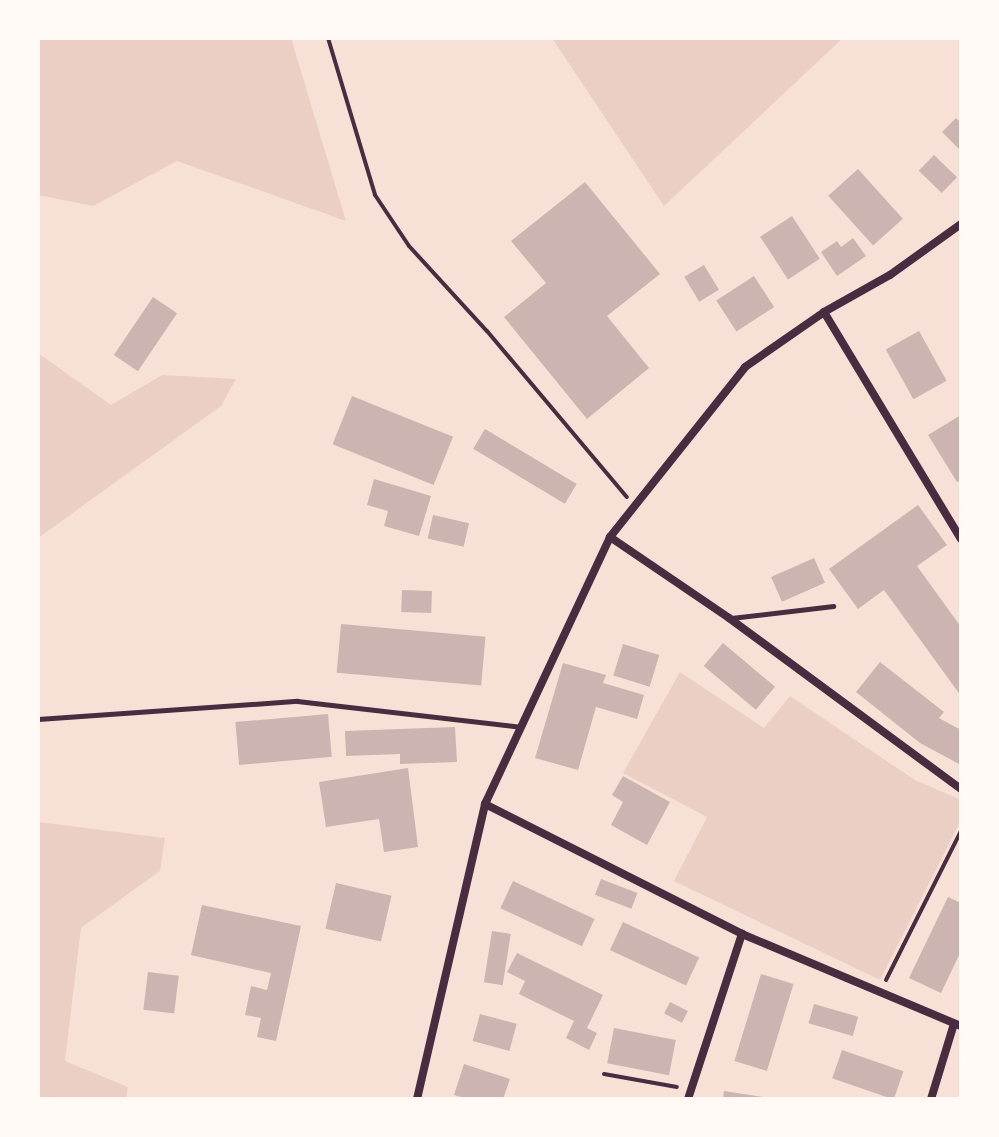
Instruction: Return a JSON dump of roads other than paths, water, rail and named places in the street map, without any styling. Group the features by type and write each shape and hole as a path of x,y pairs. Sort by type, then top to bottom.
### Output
{"street":[{"path":"417,1099 485,804 610,537 745,367 824,312 890,275 961,224"},
{"path":"824,312 961,539"},
{"path":"610,537 729,618 961,789"},
{"path":"485,804 742,934 957,1025 931,1099"},
{"path":"689,1094 742,934"}],"lane":[{"path":"729,618 833,606"},
{"path":"38,719 297,701 522,727"}]}
